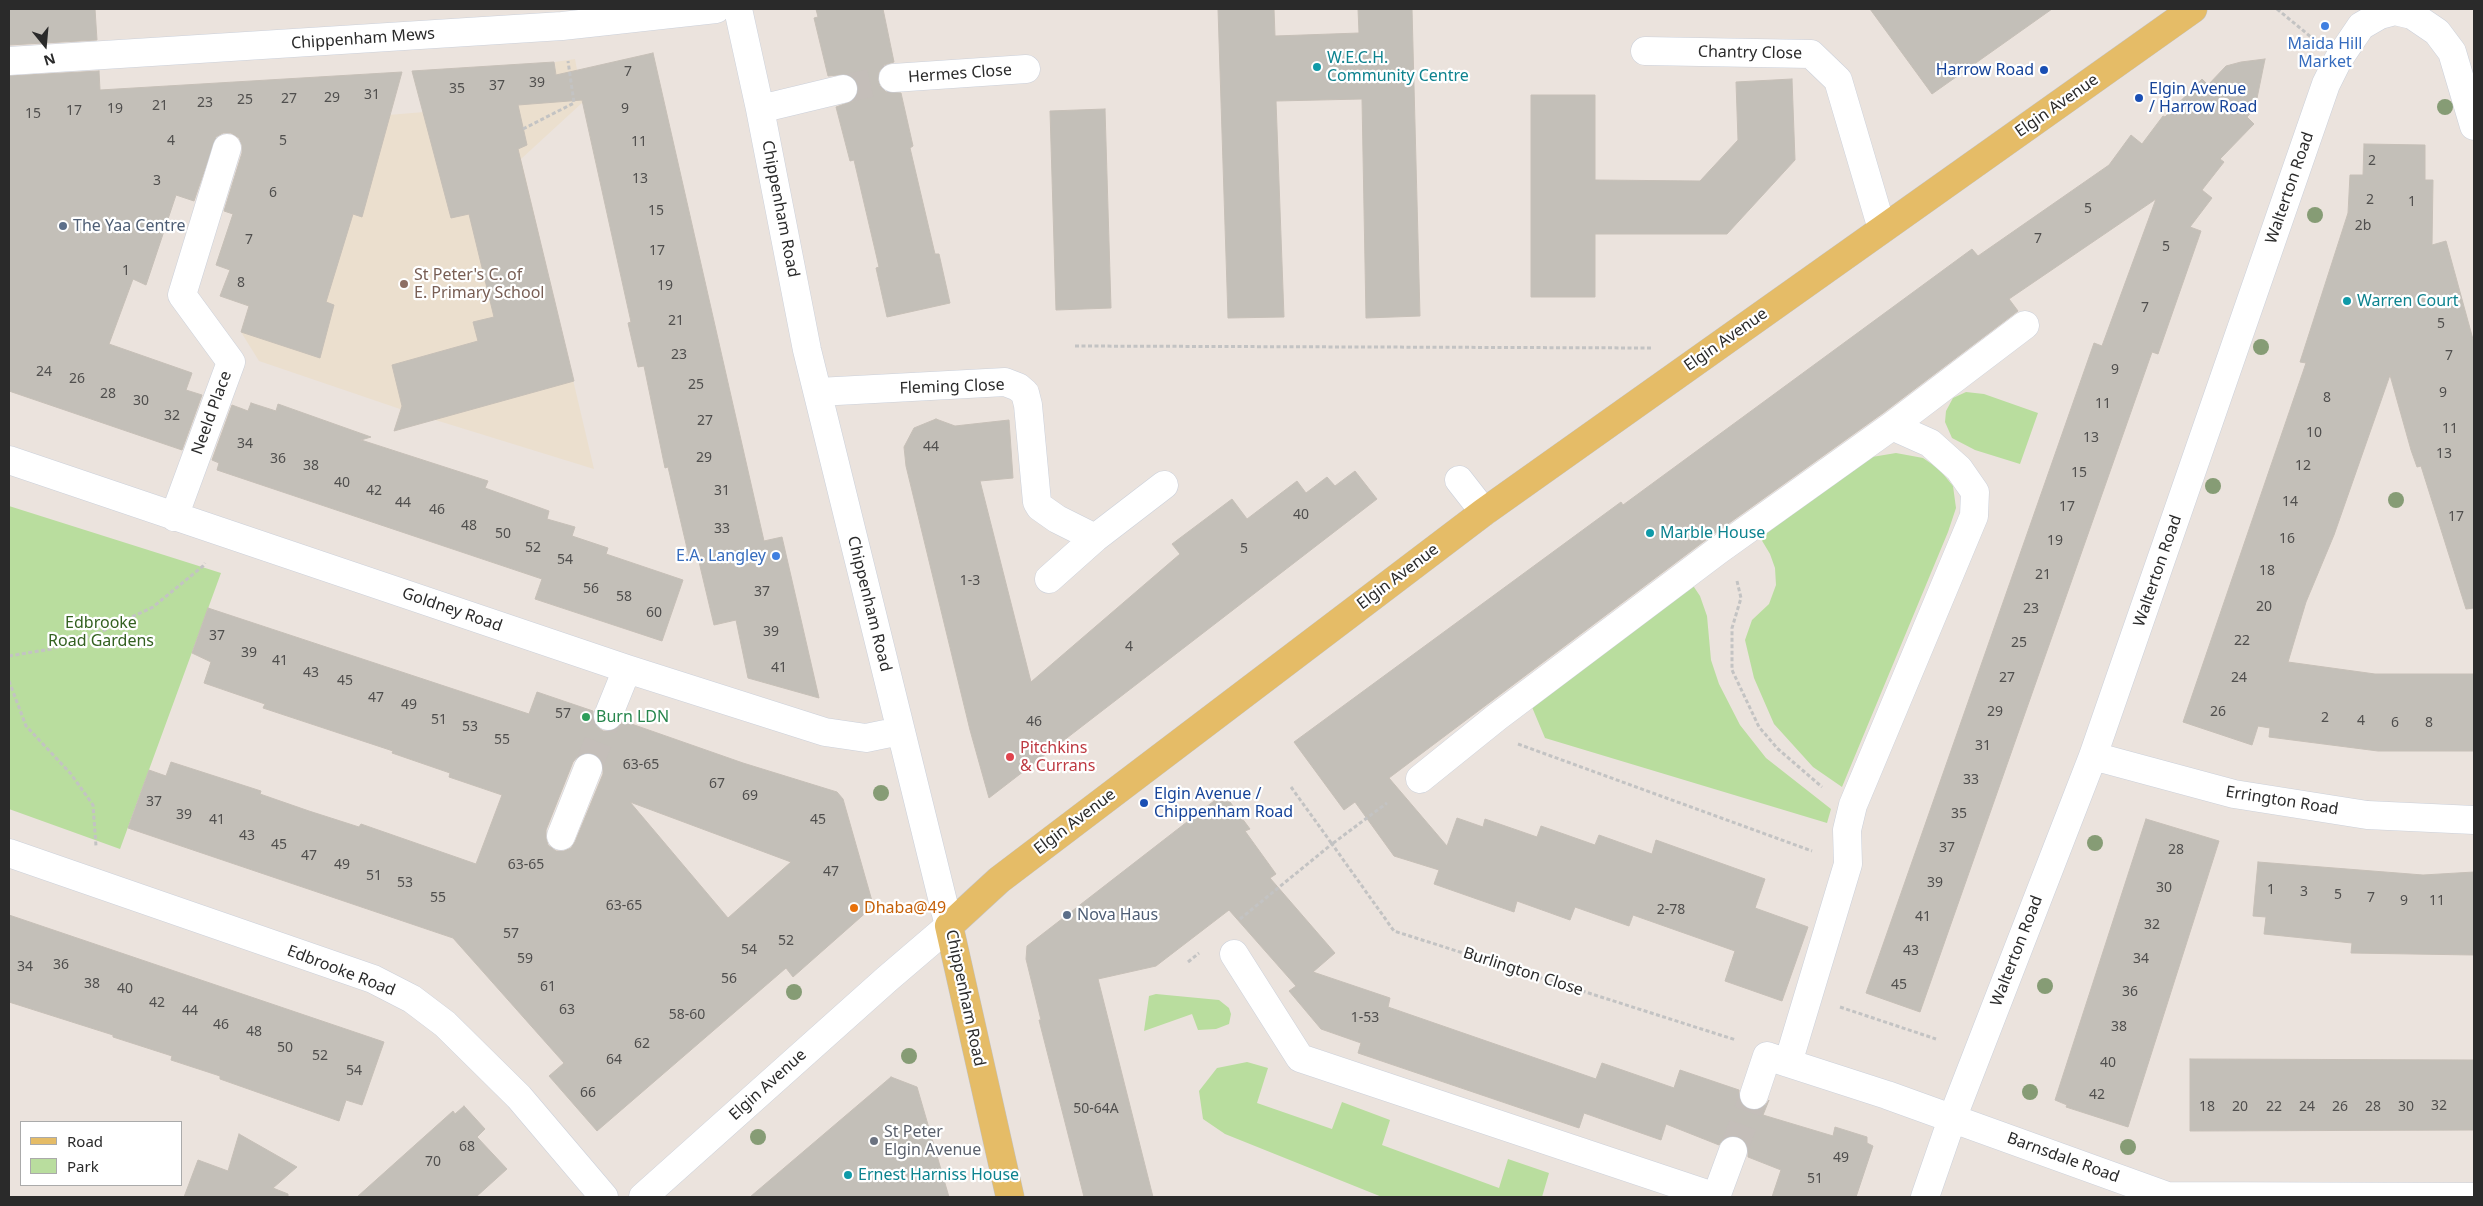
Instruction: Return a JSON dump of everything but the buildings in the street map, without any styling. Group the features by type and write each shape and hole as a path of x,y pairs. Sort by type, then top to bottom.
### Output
{"main road":[{"name":"Elgin Avenue","path":"949,926 999,880 1484,512 2193,9"},
{"name":"Chippenham Road","path":"949,926 1010,1197"}],"street":[{"name":"Chippenham Mews","path":"9,61 562,26 716,9"},
{"name":"Chippenham Road","path":"738,9 760,109 807,350 949,926"},
{"name":"Walterton Road","path":"1925,1197 1952,1119 2094,756 2332,72 2361,26 2380,14 2395,11 2412,15 2437,32 2452,52 2474,126"},
{"name":"Chantry Close","path":"1645,51 1811,54 1838,80 1882,229"},
{"name":"Hermes Close","path":"894,78 1026,69"},
{"path":"760,109 843,89"},
{"name":"Neeld Place","path":"174,517 231,362 182,295 227,148"},
{"path":"1420,779 1497,718 1720,549 1892,426 2025,325"},
{"name":"Fleming Close","path":"818,392 1005,382 1018,387 1025,393 1028,405 1037,502 1040,507 1057,519 1095,538"},
{"path":"1754,1095 1767,1056 1788,1063 1848,864 1848,830 1853,805 1974,516 1975,492 1959,469 1930,443 1892,426"},
{"name":"Goldney Road","path":"9,460 627,669 825,732 866,738 900,731"},
{"path":"1459,480 1484,512"},
{"path":"1049,579 1095,538 1164,485"},
{"path":"608,716 627,669"},
{"name":"Errington Road","path":"2094,756 2234,794 2367,815 2474,820"},
{"path":"562,836 588,768"},
{"name":"Edbrooke Road","path":"9,853 373,979 412,999 445,1024 519,1098 604,1197"},
{"name":"Elgin Avenue","path":"643,1197 898,969 949,926"},
{"path":"1234,954 1300,1058 1716,1197 1733,1151"},
{"name":"Barnsdale Road","path":"1788,1063 2167,1196 2474,1197"}],"path":[{"path":"2277,9 2332,72"},
{"path":"523,129 574,103 562,26"},
{"path":"1075,346 1654,348"},
{"path":"9,656 60,646 96,634 153,607 203,566 216,531"},
{"path":"1720,549 1735,572 1741,598 1732,628 1732,670 1759,727 1778,750 1814,782 1853,805"},
{"path":"9,681 26,726 71,774 93,805 97,841 87,880"},
{"path":"1497,718 1520,746 1848,864"},
{"name":"Burlington Close","path":"1291,787 1394,931 1745,1043"},
{"path":"1233,925 1332,844 1387,803"},
{"path":"1188,962 1203,950"},
{"path":"1808,997 1936,1039"}],"shaded area":[{"name":"St Peter's C. of E. Primary School","path":"575,59 583,102 521,159 594,469 403,410 259,361 241,332 249,306 364,117 557,101 555,62"}],"green space":[{"path":"1966,392 1984,394 2038,413 2020,464 1975,450 1952,438 1945,422 1946,411 1953,398"},
{"path":"1896,453 1923,458 1939,469 1953,486 1956,508 1948,532 1842,787 1813,767 1774,724 1754,678 1745,640 1752,620 1769,604 1776,585 1775,568 1770,554 1758,534 1860,459"},
{"name":"Edbrooke Road Gardens","path":"9,506 221,573 120,849 9,809"},
{"path":"1690,581 1700,596 1707,616 1711,660 1719,684 1740,725 1766,758 1831,809 1827,823 1545,738 1529,700"},
{"path":"1156,994 1219,1000 1229,1008 1231,1014 1229,1024 1216,1029 1198,1030 1192,1014 1144,1031 1149,996"},
{"path":"1247,1062 1268,1068 1257,1103 1332,1129 1342,1102 1390,1120 1382,1145 1499,1188 1508,1159 1549,1173 1542,1197 1382,1197 1225,1134 1203,1119 1199,1091 1217,1068"}],"tunnel":[{"path":"843,89 893,78"},
{"path":"588,768 608,716"},
{"path":"1733,1151 1754,1095"}],"place":[{"name":"Maida Hill Market","path":"2325,26"},
{"name":"W.E.C.H. Community Centre","path":"1317,67"},
{"name":"Harrow Road","path":"2044,70"},
{"name":"Elgin Avenue / Harrow Road","path":"2139,98"},
{"name":"The Yaa Centre","path":"63,226"},
{"name":"St Peter's C. of E. Primary School","path":"404,284"},
{"name":"Warren Court","path":"2347,301"},
{"name":"Marble House","path":"1650,533"},
{"name":"E.A. Langley","path":"776,556"},
{"name":"Burn LDN","path":"586,717"},
{"name":"Pitchkins & Currans","path":"1010,757"},
{"name":"Elgin Avenue / Chippenham Road","path":"1144,803"},
{"name":"Dhaba@49","path":"854,908"},
{"name":"Nova Haus","path":"1067,915"},
{"name":"St Peter Elgin Avenue","path":"874,1141"},
{"name":"Ernest Harniss House","path":"848,1175"}]}
